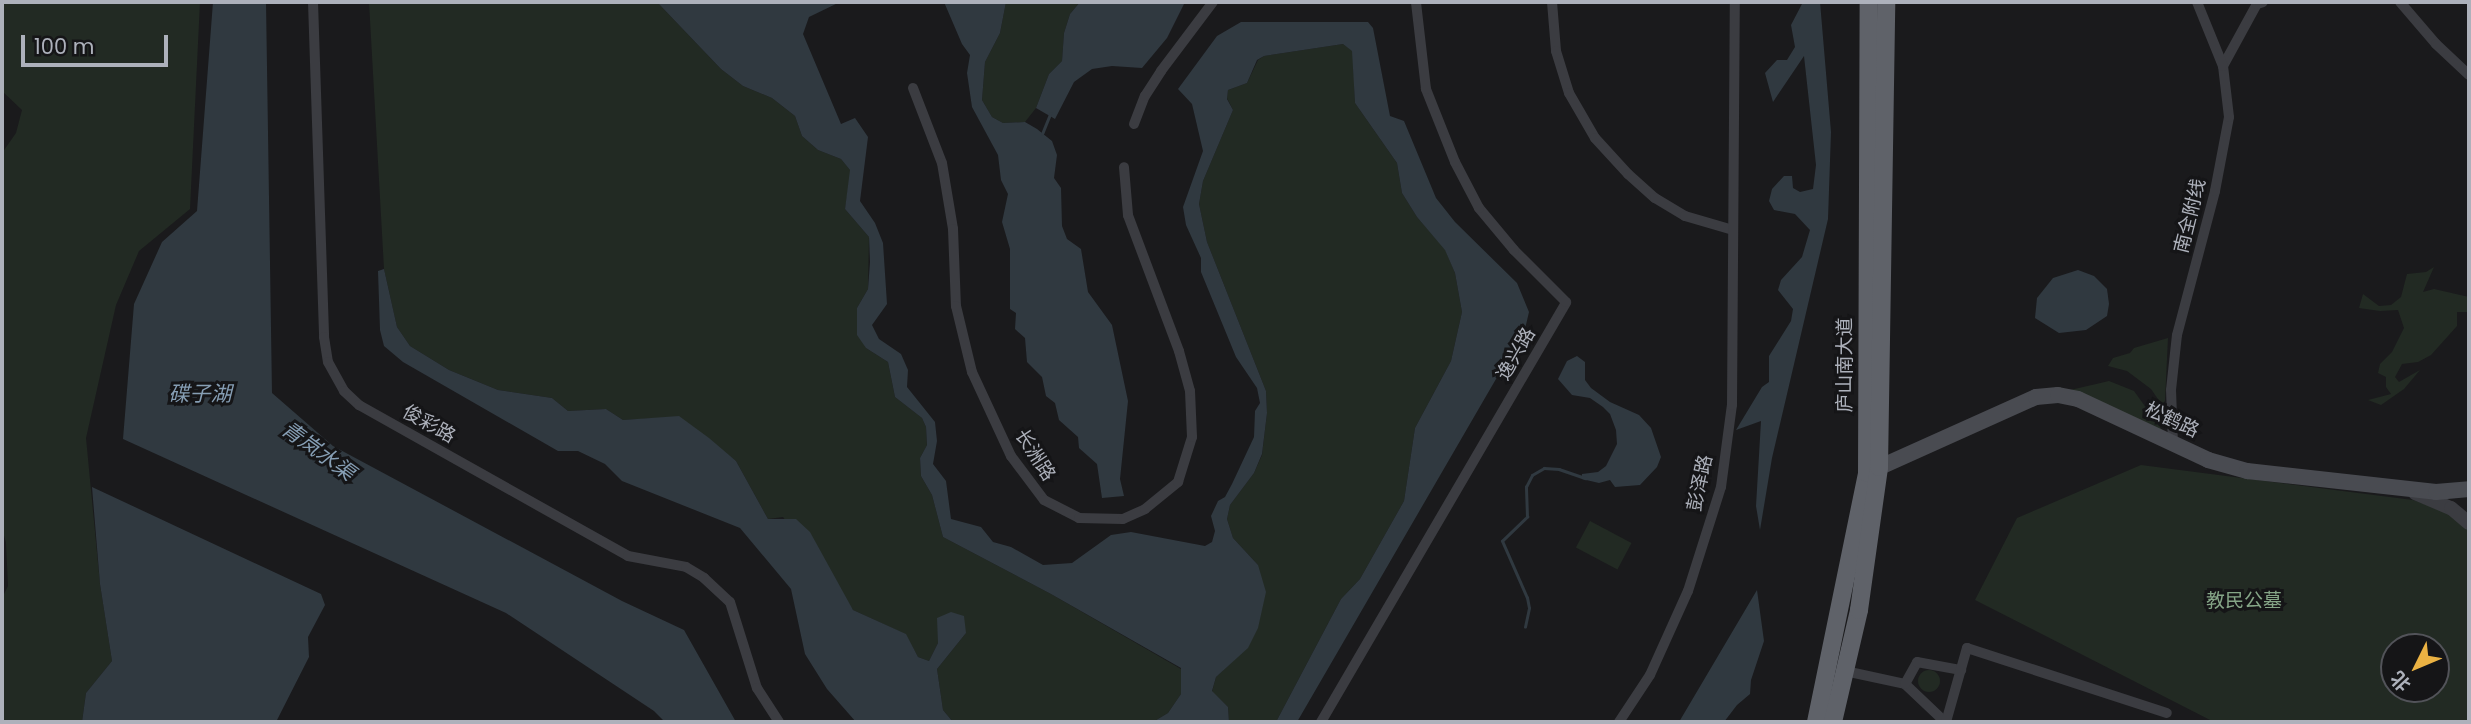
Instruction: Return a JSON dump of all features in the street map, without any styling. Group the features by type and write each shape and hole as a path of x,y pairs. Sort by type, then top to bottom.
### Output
{"highway":[{"name":"庐山南大道","path":"1816,722 1873,470 1869,2"},
{"name":"庐山南大道","path":"1833,722 1859,610 1873,470 1886,2"}],"main road":[{"name":"松鹤路","path":"1873,470 2036,397 2058,396 2078,399 2208,460 2247,471 2393,487"},
{"path":"2393,487 2436,492 2469,489"}],"street":[{"name":"俊彩路","path":"313,2 324,337 328,362 344,391 359,405 628,555 685,568 704,578 730,602 757,688 779,722"},
{"path":"1134,124 1145,96 1161,71 1213,2"},
{"name":"逸兴路","path":"1321,722 1566,302 1514,250 1479,208 1455,162 1426,89 1416,2"},
{"path":"1552,2 1559,62 1569,93 1595,138 1628,174 1655,198 1685,216 1733,230"},
{"name":"彭泽路","path":"1619,722 1650,676 1688,592 1721,487 1731,405 1735,2"},
{"name":"南全附线","path":"2173,443 2171,390 2176,335 2215,191 2229,117 2223,66 2197,2"},
{"path":"2223,66 2257,5 2263,2"},
{"path":"2400,2 2436,44 2469,75"},
{"name":"长洲路","path":"913,88 942,163 953,229 956,306 972,372 1011,456 1044,500 1079,518 1123,519 1145,509 1178,482 1192,438 1190,391 1179,351 1128,215 1124,167"},
{"name":"松鹤路","path":"2393,487 2451,508 2469,523"},
{"path":"1845,671 1905,684 1945,722 1967,648 2167,713"},
{"path":"1905,684 1917,662 1961,670"}],"green space":[{"path":"2,2 200,2 190,209 139,251 116,305 86,438 100,584 112,661 86,693 82,722 2,722 2,598 8,586 6,543 2,528 2,153 16,133 22,110 2,91"},
{"path":"369,2 657,2 721,69 743,86 772,98 795,116 802,136 818,150 841,159 851,171 845,209 869,237 868,289 857,308 866,348 888,362 895,397 922,418 926,427 927,445 920,458 921,476 932,495 943,537 1051,594 1181,669 1181,694 1168,713 1153,722 953,722 943,710 937,669 966,633 938,643 929,661 918,657 905,634 853,610 783,517 768,519 736,461 679,417 623,420 606,409 568,411 552,398 498,390 449,370 410,346 397,327 384,269"},
{"path":"1006,2 1080,2 1070,14 1064,33 1062,61 1049,74 1036,108 1025,122 1003,123 992,117 982,100 985,62 1000,33"},
{"path":"1343,44 1353,51 1355,103 1397,163 1402,193 1417,217 1445,249 1455,273 1462,312 1451,361 1415,428 1404,501 1360,579 1341,599 1276,722 1229,722 1228,707 1212,692 1216,677 1248,647 1258,565 1233,538 1227,519 1230,505 1254,473 1262,455 1267,413 1266,391 1207,242 1199,204 1203,181 1233,110 1227,98 1228,90 1247,83 1258,60 1264,56"},
{"path":"2434,267 2423,292 2434,289 2469,297 2469,312 2457,312 2457,326 2431,355 2418,362 2402,364 2395,377 2399,382 2420,370 2404,389 2381,405 2368,400 2391,394 2386,387 2386,377 2378,373 2380,364 2392,352 2404,328 2398,310 2359,308 2363,294 2379,306 2391,305 2401,297 2407,274 2426,272"},
{"path":"2168,338 2165,401 2162,405 2151,389 2127,371 2108,366 2113,358 2130,353 2134,348"},
{"path":"2109,381 2134,391 2165,434 2066,391"},
{"name":"教民公墓","path":"2141,465 2413,500 2446,512 2469,531 2469,722 2214,722 1975,600 2017,518"},
{"path":"1590,521 1631,543 1617,570 1576,547"},
{"path":"1929,670 1939,677 1940,681 1933,691 1929,692 1919,685 1918,681 1925,671"}],"water":[{"name":"碟子湖","path":"213,2 266,2 272,393 333,446 622,601 684,630 736,722 665,722 654,711 506,613 123,439 134,304 162,242 197,211"},
{"path":"657,2 840,2 809,17 803,34 841,124 855,118 868,137 860,201 875,223 883,243 887,304 872,325 879,339 901,354 908,370 907,387 935,422 937,441 933,464 946,481 951,519 981,527 993,542 1011,547 1043,565 1072,563 1111,535 1131,532 1205,546 1212,542 1215,531 1211,516 1218,501 1225,497 1254,437 1255,411 1260,403 1257,388 1236,357 1201,272 1201,258 1186,225 1183,207 1203,151 1192,104 1178,89 1217,36 1241,22 1368,22 1373,28 1390,116 1404,121 1436,198 1455,222 1517,283 1529,312 1525,329 1297,722 1276,722 1341,599 1360,579 1404,501 1415,428 1451,361 1462,312 1455,273 1445,250 1417,217 1402,193 1397,163 1355,103 1352,51 1343,44 1264,56 1257,60 1247,83 1228,90 1227,99 1233,110 1203,181 1199,204 1207,242 1266,391 1267,413 1262,454 1254,473 1230,505 1227,519 1233,538 1258,565 1266,592 1258,628 1248,648 1216,677 1212,691 1228,707 1229,722 1153,722 1168,713 1181,694 1181,668 1051,594 943,537 932,495 921,476 920,458 927,445 926,427 922,418 895,397 888,362 866,348 857,335 857,308 868,289 869,237 845,209 850,170 841,159 818,150 802,136 795,116 772,98 743,86 721,69"},
{"path":"944,2 1006,2 1000,33 985,62 982,100 992,117 1003,123 1025,122 1052,141 1057,155 1054,178 1061,188 1062,226 1067,239 1081,249 1088,292 1112,325 1128,401 1120,479 1124,496 1102,498 1097,464 1079,448 1078,437 1059,420 1055,403 1046,396 1042,377 1027,362 1025,338 1015,329 1016,313 1010,309 1010,249 1002,222 1008,194 1001,180 998,155 972,107 967,73 970,55 962,44"},
{"path":"1080,2 1185,2 1167,38 1142,68 1112,66 1092,69 1074,82 1055,119 1036,108 1049,74 1062,61 1064,33 1070,14"},
{"path":"1803,2 1820,2 1831,132 1828,219 1772,458 1760,530 1756,506 1761,421 1736,430 1762,387 1769,382 1769,356 1791,321 1793,309 1778,290 1781,280 1802,257 1810,230 1795,214 1774,210 1769,201 1772,189 1784,176 1792,176 1793,188 1800,192 1813,189 1816,165 1804,56 1773,102 1765,73 1777,60 1787,60 1795,47 1791,25"},
{"path":"384,269 397,327 410,346 449,370 498,390 552,398 568,411 606,409 623,420 679,416 736,461 768,519 796,519 810,532 853,610 906,634 918,657 929,661 938,643 937,618 951,612 964,616 966,633 937,669 943,710 953,722 856,722 827,689 805,654 791,589 740,528 622,481 605,464 578,451 558,451 403,362 384,346 380,330 378,271"},
{"path":"2078,270 2094,276 2107,289 2107,316 2086,330 2059,333 2035,318 2037,298 2053,278"},
{"path":"1577,356 1585,362 1585,380 1591,388 1610,402 1639,415 1651,428 1661,457 1657,467 1640,485 1615,487 1610,480 1599,483 1582,479 1582,474 1598,472 1606,466 1617,444 1616,430 1610,414 1590,398 1572,395 1558,379 1567,361"},
{"path":"92,487 321,594 325,605 308,637 309,657 276,722 82,722 86,693 112,661 100,584"},
{"path":"1757,590 1764,641 1751,680 1750,694 1724,722 1679,722"}],"waterway":[{"path":"1042,134 1050,114"},
{"path":"1525,627 1529,608 1527,598 1502,541 1527,517 1526,487 1532,475 1544,468 1559,469 1585,478"}],"water label":[{"name":"青岚水渠","path":"318,451"}]}
